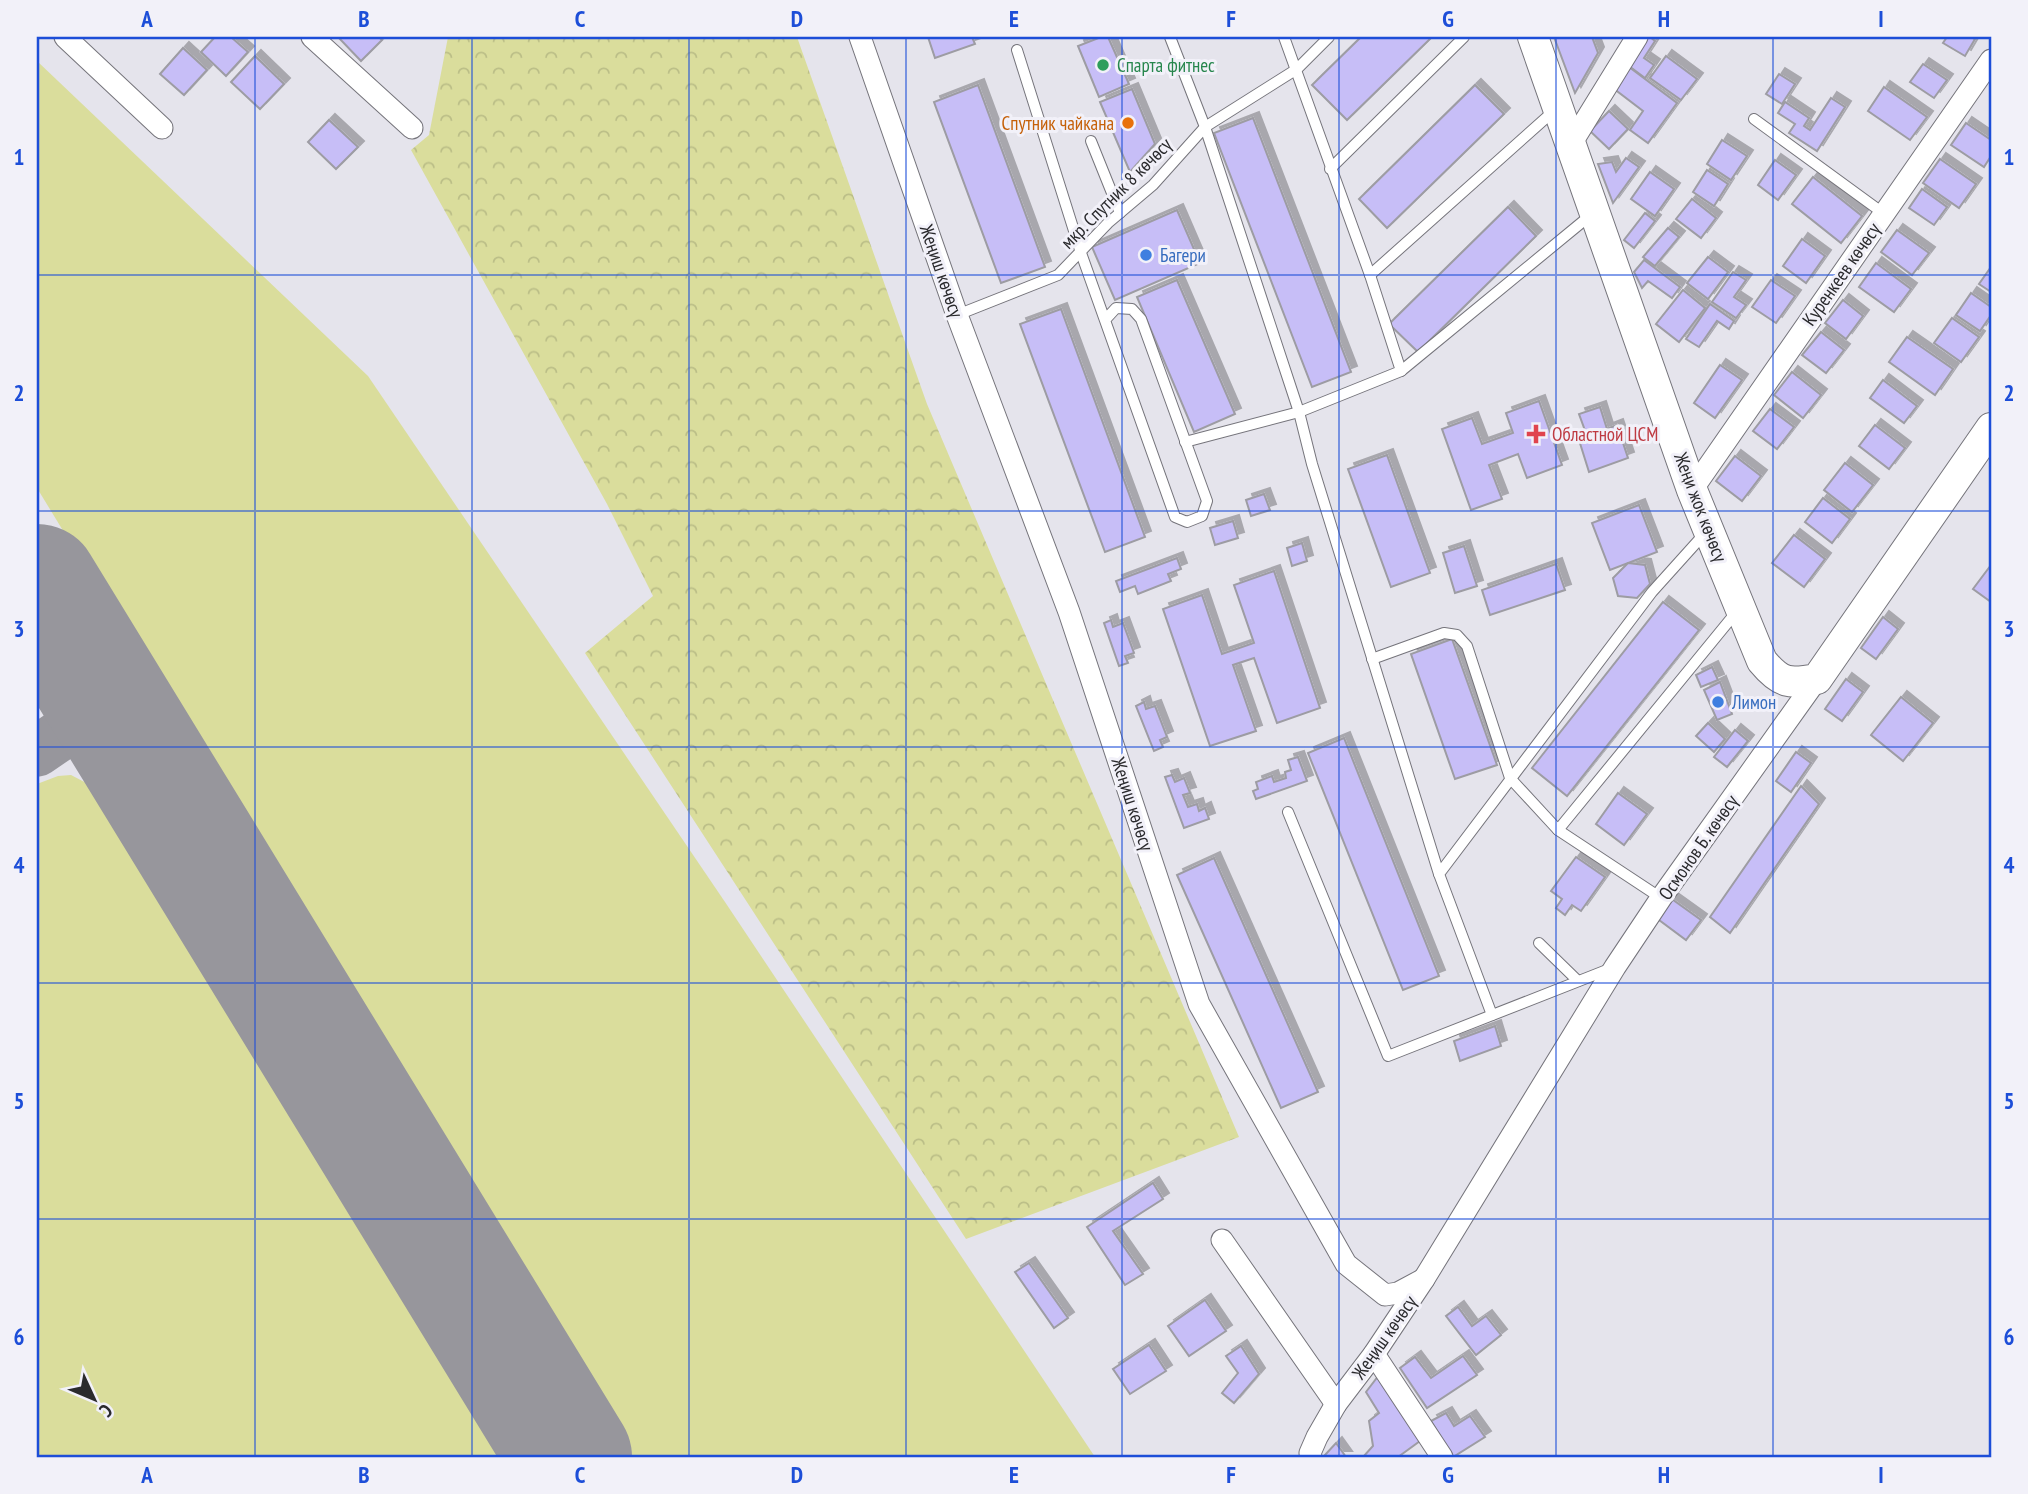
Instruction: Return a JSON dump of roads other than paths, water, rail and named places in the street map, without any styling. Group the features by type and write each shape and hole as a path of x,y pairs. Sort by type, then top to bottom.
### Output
{"main road":[{"name":"Жеңи жок көчөсү","path":"1533,37 1692,490 1762,661 1773,676 1793,683 1817,679"},
{"name":"Осмонов Б. көчөсү","path":"1817,679 1991,428"}],"street":[{"path":"65,37 162,128"},
{"path":"312,37 412,128"},
{"name":"Жеңиш көчөсү","path":"860,37 957,315 1069,612 1199,1004 1346,1264 1385,1295 1398,1293 1424,1279"},
{"path":"1571,144 1637,37"},
{"name":"Куренкеев көчөсү","path":"1692,490 1991,60"},
{"name":"Осмонов Б. көчөсү","path":"1424,1279 1615,967 1817,679"},
{"path":"1222,1240 1336,1404"},
{"name":"Жеңиш көчөсү","path":"1311,1457 1310,1453 1317,1437 1336,1404 1374,1354 1424,1279"},
{"path":"1374,1354 1442,1457"}],"lane":[{"path":"1170,37 1205,127 1299,412 1311,464 1438,874 1492,1015"},
{"path":"1284,37 1370,275 1401,371"},
{"name":"мкр. Спутник 8 көчөсү","path":"957,315 1058,275 1153,185 1205,127 1297,69 1329,37"},
{"path":"1330,169 1464,37"},
{"path":"1017,50 1081,253 1175,517 1187,522 1202,516 1207,502 1141,319 1132,309 1116,308 1105,320"},
{"path":"1370,275 1558,107"},
{"path":"1754,119 1883,213"},
{"path":"1091,141 1121,213"},
{"path":"1185,442 1299,412 1401,371 1595,212"},
{"path":"1438,874 1652,592 1709,528"},
{"path":"1558,830 1740,608"},
{"path":"1372,659 1444,633 1457,635 1467,646 1510,778 1558,830 1661,898"},
{"path":"1288,812 1388,1056 1615,967"},
{"path":"1539,943 1578,981"}],"place":[{"name":"Спарта фитнес","path":"1103,65"},
{"name":"Спутник чайкана","path":"1128,123"},
{"name":"Багери","path":"1146,255"},
{"name":"Областной ЦСМ","path":"1536,434"},
{"name":"Лимон","path":"1718,702"}]}
